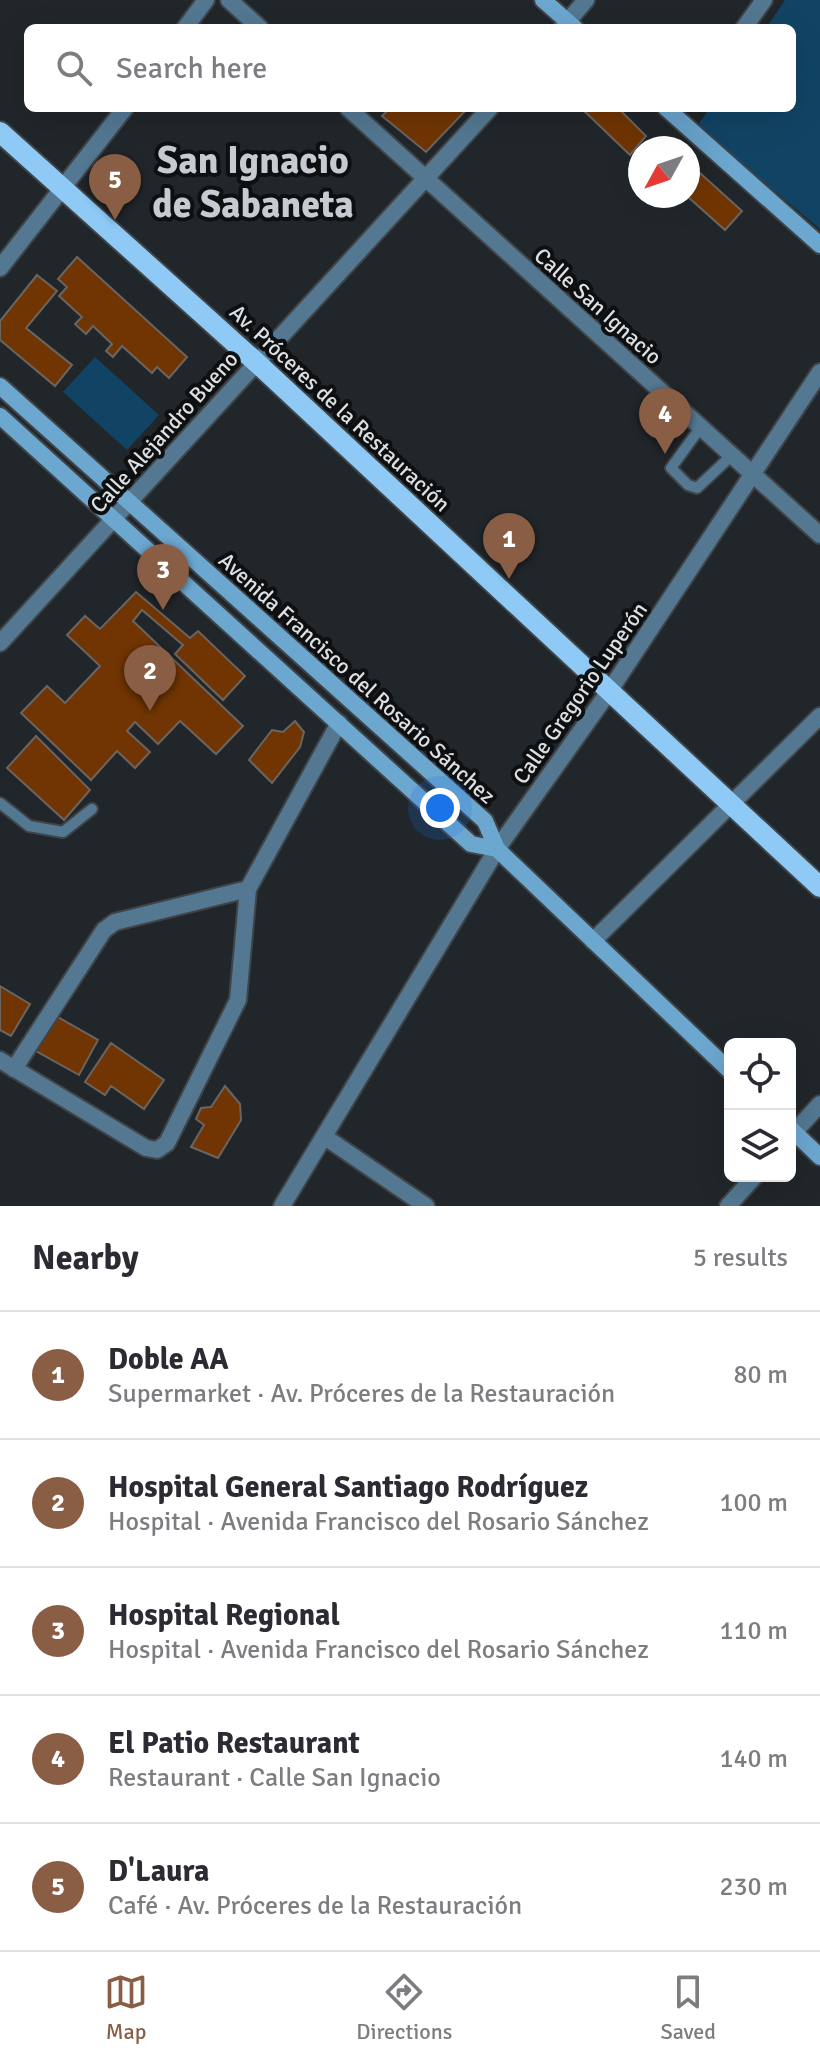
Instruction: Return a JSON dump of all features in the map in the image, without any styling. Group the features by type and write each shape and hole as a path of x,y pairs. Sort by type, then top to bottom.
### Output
{"main road":[{"path":"543,0 566,24"},
{"path":"683,114 820,245"},
{"name":"Av. Próceres de la Restauración","path":"0,132 257,363 820,887"},
{"name":"Avenida Francisco del Rosario Sánchez","path":"0,386 485,821 497,849 724,1065"},
{"name":"Avenida Francisco del Rosario Sánchez","path":"0,416 471,844 497,849"},
{"path":"796,1137 820,1157"}],"street":[{"path":"188,24 206,0"},
{"path":"229,0 256,24"},
{"path":"569,24 586,0"},
{"path":"747,24 764,0"},
{"path":"0,268 122,112"},
{"name":"Calle San Ignacio","path":"352,112 820,535"},
{"name":"Calle Alejandro Bueno","path":"0,643 486,112"},
{"name":"Calle Gregorio Luperón","path":"282,1206 497,849 610,690 820,372"},
{"path":"593,941 820,716"},
{"path":"248,889 115,922 92,945 7,1064 146,1148 157,1150 167,1143 238,1000 248,889 339,723"},
{"path":"796,1128 820,1104"},
{"path":"325,1137 426,1206"},
{"path":"728,1206 750,1182"}],"lane":[{"path":"700,428 671,468 688,485 697,488 731,456"},
{"path":"0,803 29,826 63,832 92,809"}],"shaded area":[{"path":"785,0 820,0 820,229 697,126 707,112 796,112 796,24 769,24"},
{"path":"95,357 159,415 127,450 63,392"}],"building":[{"path":"386,112 464,112 426,152 382,116"},
{"path":"585,112 622,112 646,136 628,136 628,153"},
{"path":"700,173 742,211 725,230 700,208"},
{"path":"77,257 187,357 169,378 157,367 152,373 122,346 113,357 106,351 112,344 93,326 86,334 75,324 82,317 59,296 67,287 58,279"},
{"path":"37,275 57,291 26,328 72,365 55,386 0,340 0,321"},
{"path":"136,592 190,638 198,631 245,676 223,700 175,654 183,645 142,610 133,621 243,726 216,754 180,721 158,744 135,722 127,731 150,752 135,768 117,751 91,780 21,713 47,686 65,703 100,666 67,635 85,616 100,629"},
{"path":"295,721 304,732 300,747 272,783 249,760 272,730 283,732"},
{"path":"36,736 90,790 64,820 7,768"},
{"path":"0,986 30,1004 11,1036 0,1030"},
{"path":"56,1016 98,1040 79,1075 36,1051"},
{"path":"111,1043 164,1080 144,1109 111,1086 105,1095 85,1082"},
{"path":"225,1086 240,1104 241,1120 218,1158 191,1147 204,1125 196,1119 201,1108 211,1107"}],"place":[{"name":"D'Laura","path":"115,220"},
{"name":"El Patio Restaurant","path":"665,454"},
{"name":"Doble AA","path":"509,579"},
{"name":"Hospital Regional","path":"163,610"},
{"name":"Hospital General Santiago Rodríguez","path":"150,711"}],"district":[{"name":"San Ignacio de Sabaneta","path":"253,182"}]}
